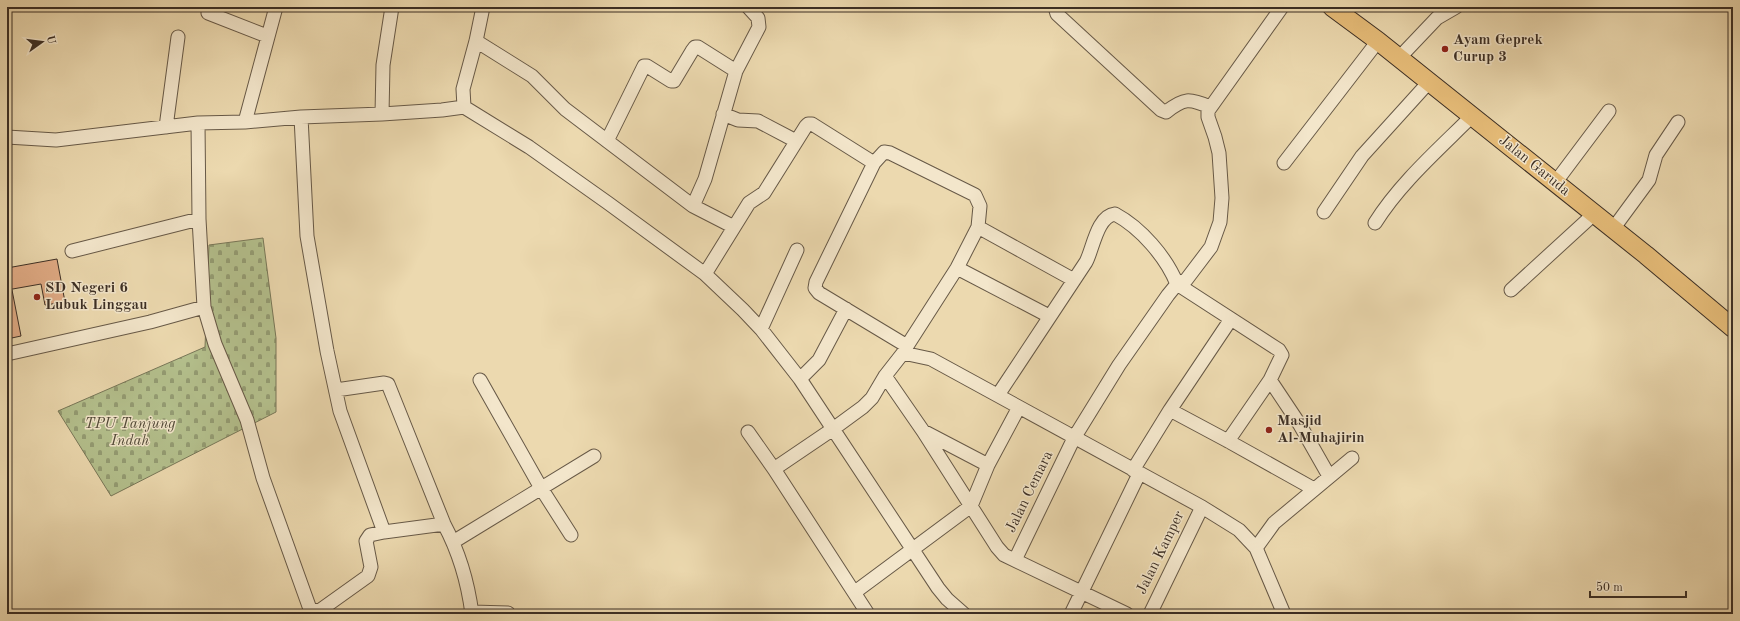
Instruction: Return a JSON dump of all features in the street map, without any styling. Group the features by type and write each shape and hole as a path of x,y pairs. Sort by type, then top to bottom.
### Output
{"highway":[{"name":"Jalan Garuda","path":"1332,7 1378,41 1472,116 1733,328"}],"street":[{"path":"245,122 276,7"},
{"path":"382,114 382,65 392,7"},
{"path":"464,107 463,89 476,41 483,7"},
{"path":"693,206 705,179 736,71 759,27 758,18 748,7"},
{"path":"1055,7 1057,14 1161,110 1166,112 1175,104 1190,100 1210,107 1282,7"},
{"path":"1399,58 1437,18 1456,7"},
{"path":"208,13 267,36"},
{"path":"166,127 178,37"},
{"path":"476,41 532,76 565,109 693,206 734,227"},
{"path":"1284,163 1378,41"},
{"path":"607,141 644,66 647,66 671,82 674,82 694,47 698,47 736,71"},
{"path":"1324,212 1362,156 1429,82"},
{"path":"8,134 56,140 198,123 245,122 301,117 382,114 464,107 530,147 705,274 743,310 761,329 800,379 938,588 947,599 964,614"},
{"name":"Jalan Cemara","path":"1014,560 1074,438 1119,365 1176,284 1186,280 1211,247 1220,222 1222,198 1219,153 1208,117 1210,107"},
{"path":"1555,183 1609,111"},
{"path":"723,114 738,120 758,121 796,141"},
{"path":"1375,224 1399,190 1472,116"},
{"path":"301,117 307,236 327,351 340,411 384,532"},
{"path":"1613,229 1649,180 1656,155 1678,122"},
{"path":"198,123 199,220 204,307 214,344 247,420 263,478 310,609 319,611 368,576 371,567 366,541 370,535 444,524"},
{"path":"705,274 749,203 764,193 806,126 812,124 874,163"},
{"path":"774,469 833,429 868,402 905,349 957,268 978,227 980,206 975,195 890,153 884,152 874,163 815,286 819,293 846,309 905,349 936,362 998,395 1202,507 1239,530 1256,548 1284,614"},
{"path":"998,395 1090,254 1098,230 1108,216 1113,214 1117,215 1154,245 1171,271 1176,284 1280,352 1282,356 1270,380 1228,441"},
{"path":"1511,290 1594,214"},
{"path":"72,251 199,220"},
{"path":"978,227 1074,280"},
{"path":"761,329 797,250"},
{"path":"957,268 1049,316"},
{"path":"7,354 150,322 204,307"},
{"path":"800,379 819,360 846,309"},
{"path":"1071,614 1136,472 1170,410 1231,319"},
{"path":"885,376 923,431 1001,552 1014,560 1126,614"},
{"path":"480,380 541,488 571,535"},
{"path":"1270,380 1300,425 1329,476"},
{"path":"336,390 384,383 388,384 444,524 453,542 466,581 472,613 508,613"},
{"path":"855,592 971,506 988,465 1019,407"},
{"path":"1170,410 1314,489"},
{"path":"923,431 988,465"},
{"path":"748,432 774,469 868,614"},
{"path":"453,542 594,456"},
{"path":"1256,548 1274,522 1352,458"},
{"name":"Jalan Kamper","path":"1150,614 1202,507"}],"green space":[{"name":"TPU Tanjung Indah","path":"263,238 276,338 276,412 111,496 58,411 205,347 209,245"}],"building":[{"path":"57,259 65,302 45,305 41,284 7,290 7,268"},
{"path":"7,290 12,290 21,336 7,339"}],"place":[{"name":"Ayam Geprek Curup 3","path":"1445,49"},
{"name":"SD Negeri 6 Lubuk Linggau","path":"37,297"},
{"name":"Masjid Al-Muhajirin","path":"1269,430"}]}
